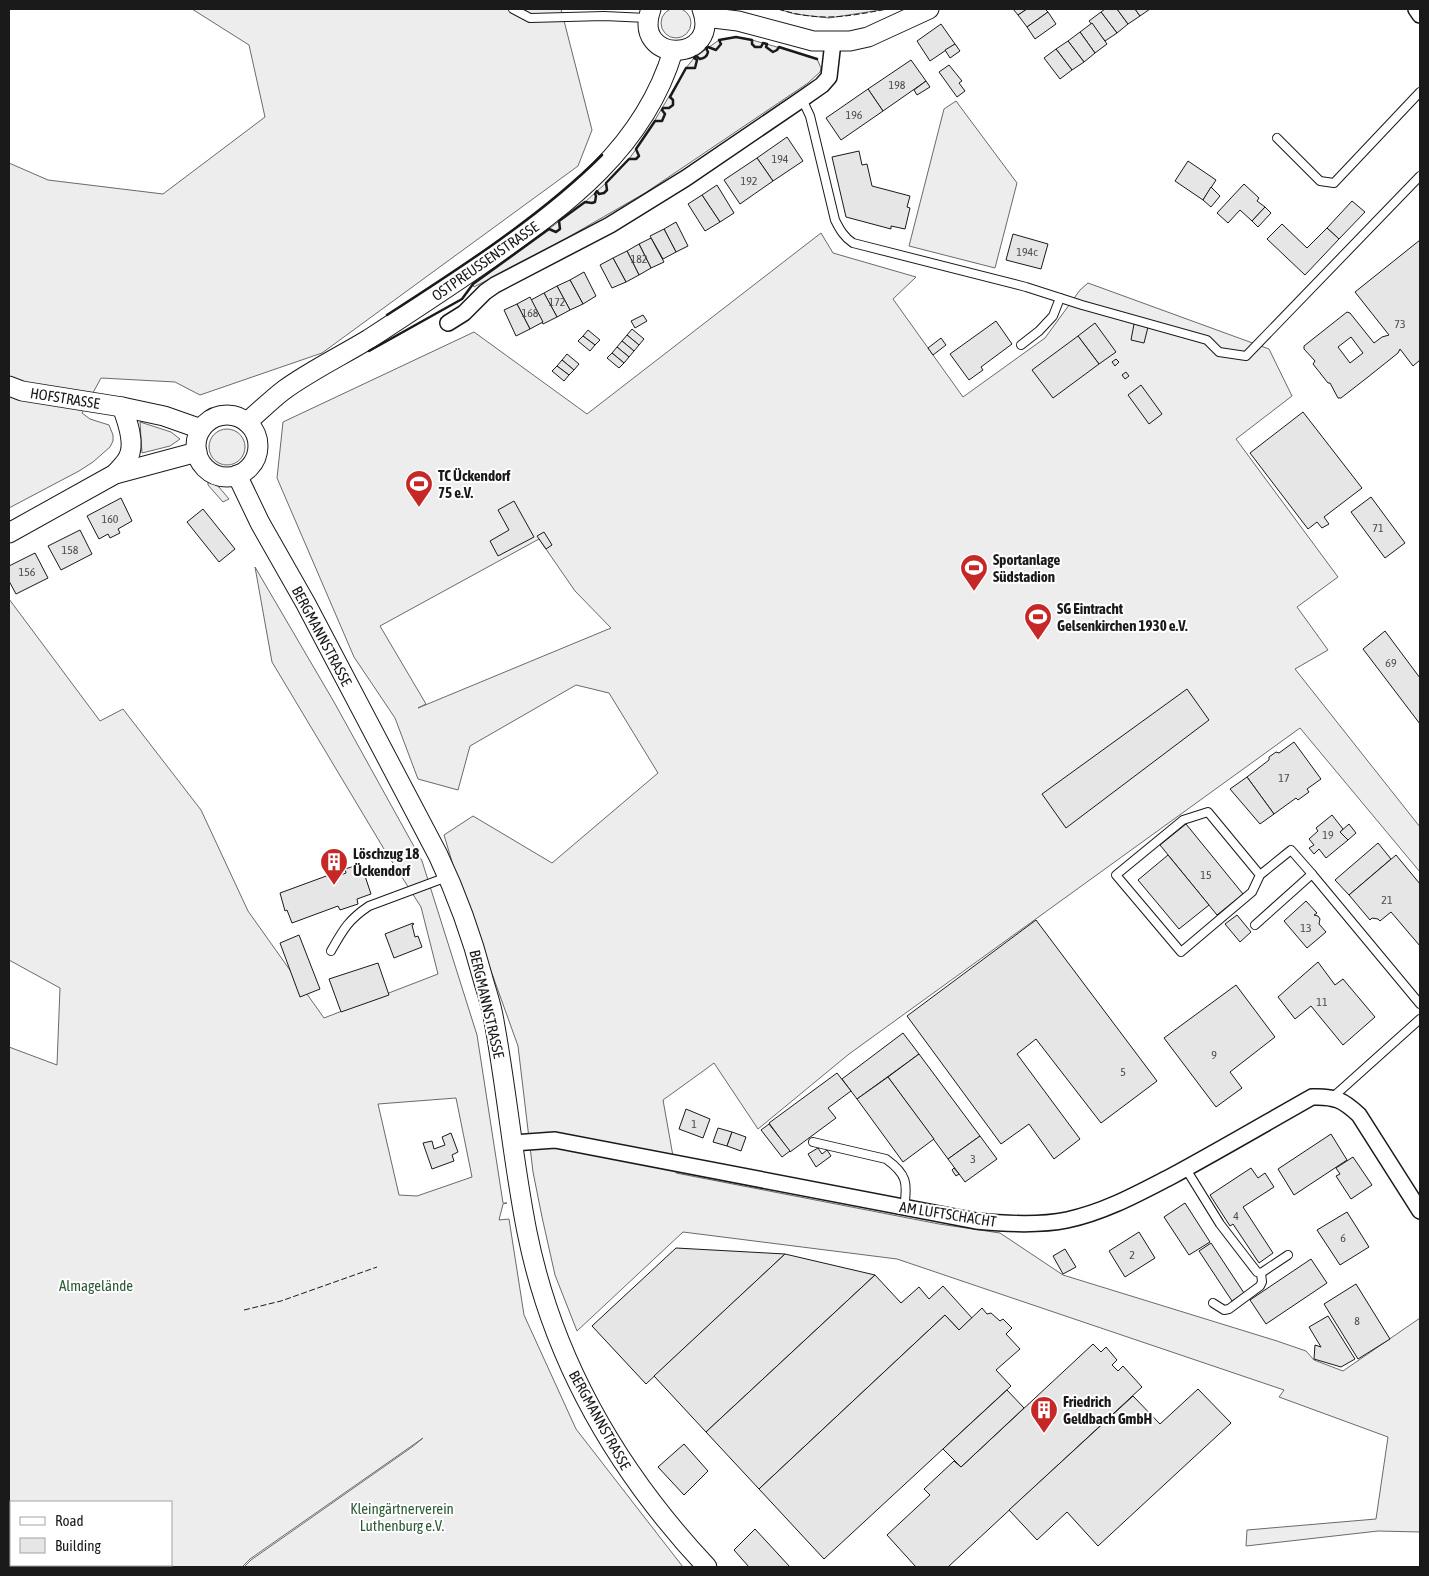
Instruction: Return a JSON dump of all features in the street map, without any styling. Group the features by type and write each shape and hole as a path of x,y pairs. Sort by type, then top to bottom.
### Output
{"street":[{"path":"649,14 648,28 650,36 656,44 664,49 681,51 690,48 702,35 705,26 703,13 813,41 833,42 868,37 929,9"},
{"path":"1416,9 1420,15"},
{"name":"OSTPREUSSENSTRASSE","path":"448,323 464,313 485,292 495,285 610,225 686,178 802,99 822,84 829,76 833,42"},
{"name":"OSTPREUSSENSTRASSE","path":"248,422 285,389 405,316 517,239 559,208 592,180 616,155 635,129 667,71 672,51"},
{"name":"HOFSTRASSE","path":"9,386 22,391 122,407 164,416 201,429"},
{"name":"HOFSTRASSE","path":"115,474 129,456 131,442 130,426 122,407"},
{"path":"228,415 248,422 254,429 258,448 252,465 245,471 226,477 216,475 200,462 196,444 201,429 208,421 218,416 228,415"},
{"path":"9,533 115,474 197,452"},
{"name":"BERGMANNSTRASSE","path":"237,475 448,876 472,936 494,1019 530,1242 544,1297 568,1361 586,1402 632,1476 661,1515 707,1567"},
{"name":"AM LUFTSCHACHT","path":"513,1143 555,1140 904,1208 976,1221 1006,1224 1066,1220 1091,1214 1132,1198 1312,1097 1333,1097"},
{"path":"1333,1097 1348,1104 1359,1116 1420,1211"}],"lane":[{"path":"513,9 530,18 649,14"},
{"path":"1277,138 1320,181 1334,183 1420,92"},
{"path":"802,99 810,116 835,220 846,239 853,243 1026,287 1207,340 1219,352 1246,356 1420,176"},
{"path":"1021,345 1039,331 1053,316 1060,298"},
{"path":"1260,876 1208,812 1183,820 1116,875 1181,952 1252,892 1260,876 1291,850 1420,1004"},
{"path":"1255,925 1312,874"},
{"path":"331,951 346,924 358,913 369,906 448,876"},
{"path":"1333,1097 1420,1019"},
{"path":"813,1142 886,1159 895,1165 906,1182 904,1208"},
{"path":"1186,1169 1220,1224 1247,1261 1257,1272 1261,1273"},
{"path":"1261,1273 1288,1255"},
{"path":"1213,1304 1224,1310 1228,1308 1260,1286 1262,1282 1261,1273"}],"shaded area":[{"path":"676,8 682,9 690,17 690,29 682,37 676,38 670,37 662,29 661,23 662,17 670,9"},
{"path":"192,9 561,9 592,130 578,166 322,353 200,395 175,382 101,378 82,413 90,419 109,425 113,435 110,447 79,471 9,508 9,163 48,180 163,194 265,117 249,45"},
{"path":"778,9 887,9 829,18 795,14"},
{"path":"736,37 817,59 821,68 820,72 808,83 645,193 565,239 474,287 473,284 585,202 606,183 629,159 646,135 694,58 719,40"},
{"path":"956,101 1017,183 995,268 909,246 944,109"},
{"path":"821,233 833,253 916,277 893,299 963,397 1045,338 1080,290 1088,283 1269,349 1292,396 1236,439 1338,577 1297,607 1328,650 1295,669 1420,827 1420,872 1300,728 849,1054 758,1129 714,1063 663,1100 676,1173 939,1224 1000,1233 1063,1275 1277,1341 1306,1351 1314,1360 1343,1371 1420,1318 1420,1532 1378,1531 1246,1546 1247,1530 1376,1519 1388,1437 1279,1397 1284,1390 897,1259 683,1232 577,1331 555,1275 542,1217 533,1172 518,1046 444,835 473,816 552,863 658,773 609,693 576,685 470,746 458,790 418,779 395,718 354,657 277,478 283,422 474,332 587,414","holes":["539,539 575,591 611,628 418,708 426,704 380,626"]},
{"path":"140,422 171,432 180,439 170,446 142,453"},
{"path":"227,429 234,430 240,434 244,440 244,454 240,460 234,464 227,465 220,464 214,460 210,454 209,447 210,440 214,434 220,430"},
{"path":"208,481 219,487 229,499 223,502 208,485"},
{"path":"255,567 334,702 422,861 477,1035 503,1203 507,1203 503,1204 499,1220 509,1219 524,1315 576,1429 683,1567 244,1567 251,1560 423,1438 250,1559 242,1567 9,1567 9,1047 57,1065 60,988 9,960 9,599 100,721 123,709 201,810 248,911 324,1018 438,974 421,907 272,662","holes":["456,1098 472,1177 417,1196 399,1195 378,1104"]}],"building":[{"path":"1013,9 1027,9 1018,15"},
{"path":"1027,9 1045,9 1048,12 1027,27 1018,15"},
{"path":"1105,9 1117,9 1128,24 1117,33 1101,12"},
{"path":"1117,9 1135,9 1140,16 1128,24"},
{"path":"1135,9 1150,9 1140,16"},
{"path":"1048,12 1056,24 1035,39 1027,27"},
{"path":"1101,12 1117,33 1105,41 1089,21"},
{"path":"1092,23 1107,44 1095,53 1080,32"},
{"path":"941,24 955,44 930,61 917,41"},
{"path":"1080,32 1095,53 1084,62 1068,41"},
{"path":"1068,41 1084,62 1072,70 1056,49"},
{"path":"955,44 960,51 950,58 945,50"},
{"path":"1056,49 1072,70 1060,79 1044,58"},
{"path":"911,60 926,81 883,111 868,89"},
{"path":"949,65 962,81 959,83 965,91 957,97 939,72"},
{"path":"926,81 930,87 917,95 914,90"},
{"path":"868,89 883,111 841,140 826,118"},
{"path":"787,137 803,161 773,181 757,158"},
{"path":"859,151 862,165 867,164 872,186 910,196 907,207 910,208 905,229 891,226 891,229 846,217 832,157"},
{"path":"757,158 773,181 740,204 724,180"},
{"path":"1188,161 1216,180 1203,200 1175,181"},
{"path":"1244,184 1259,198 1257,201 1265,207 1252,221 1240,210 1228,223 1217,213"},
{"path":"717,185 734,213 720,222 702,195"},
{"path":"1211,187 1220,196 1211,207 1203,200"},
{"path":"702,195 720,222 705,231 688,204"},
{"path":"1352,201 1365,212 1339,239 1327,228"},
{"path":"1265,207 1271,213 1258,227 1252,221"},
{"path":"676,222 688,246 676,252 664,229"},
{"path":"1282,224 1307,248 1327,228 1339,239 1305,275 1267,239"},
{"path":"664,229 676,252 663,259 650,236"},
{"path":"1013,234 1048,244 1041,269 1006,260"},
{"path":"651,238 664,262 651,268 639,244"},
{"path":"1420,240 1420,360 1413,366 1400,349 1398,353 1368,377 1341,398 1338,398 1330,383 1313,364 1315,361 1304,349 1304,346 1347,312 1350,313 1374,343 1382,337 1389,335 1355,292","holes":["1351,337 1363,353 1350,363 1338,347"]},
{"path":"639,244 651,268 639,275 627,251"},
{"path":"627,251 639,275 626,282 613,258"},
{"path":"613,258 626,282 612,288 600,265"},
{"path":"584,272 596,296 583,304 570,280"},
{"path":"570,280 583,304 570,310 557,286"},
{"path":"557,286 570,310 557,317 544,293"},
{"path":"544,293 557,317 543,324 531,300"},
{"path":"530,297 543,322 530,329 517,304"},
{"path":"517,304 530,329 516,336 504,310"},
{"path":"643,315 647,321 635,328 631,321"},
{"path":"996,321 1012,344 981,367 983,370 969,380 950,354"},
{"path":"1095,323 1116,352 1099,364 1078,336"},
{"path":"1134,324 1148,327 1144,343 1131,340"},
{"path":"632,329 644,339 639,345 627,335"},
{"path":"588,330 600,340 595,345 583,336"},
{"path":"627,335 639,345 634,351 622,341"},
{"path":"583,336 595,345 590,351 578,341"},
{"path":"1078,336 1099,364 1053,398 1032,370"},
{"path":"941,338 946,345 933,355 928,348"},
{"path":"622,341 634,351 629,357 617,347"},
{"path":"617,347 629,357 624,363 612,353"},
{"path":"612,353 624,363 619,368 607,358"},
{"path":"567,354 579,364 574,370 562,360"},
{"path":"1116,359 1119,362 1115,366 1112,362"},
{"path":"562,360 574,370 569,375 557,366"},
{"path":"557,366 569,375 564,381 552,371"},
{"path":"1126,372 1129,376 1125,379 1122,375"},
{"path":"1141,385 1162,414 1149,424 1128,395"},
{"path":"1303,412 1362,488 1324,517 1329,524 1322,528 1317,522 1308,529 1250,453"},
{"path":"1371,497 1405,543 1385,558 1351,512"},
{"path":"121,498 132,521 118,529 120,533 110,538 108,534 99,539 87,516"},
{"path":"514,501 534,537 498,556 490,541 509,530 498,510"},
{"path":"203,509 235,549 219,562 187,522"},
{"path":"80,530 92,554 61,570 48,546"},
{"path":"544,532 552,545 546,549 537,536"},
{"path":"35,553 48,578 16,594 9,581 9,566"},
{"path":"1385,631 1420,678 1420,724 1363,649"},
{"path":"1187,689 1209,720 1066,828 1042,794"},
{"path":"1294,742 1321,779 1307,789 1309,792 1298,800 1296,798 1274,814 1247,777 1269,760 1269,757 1276,752 1279,753"},
{"path":"1247,777 1274,814 1260,824 1230,789"},
{"path":"1332,815 1343,829 1340,832 1348,840 1326,858 1319,849 1314,854 1309,848 1314,845 1309,839 1318,831 1316,828"},
{"path":"1186,824 1243,894 1217,915 1160,845"},
{"path":"1349,824 1356,833 1348,840 1340,832"},
{"path":"1378,843 1391,859 1349,895 1335,880"},
{"path":"1168,855 1209,905 1179,929 1138,880"},
{"path":"1396,855 1420,884 1420,946 1391,912 1380,921 1372,918 1370,920 1349,895"},
{"name":"Löschzug 18 Ückendorf","path":"361,864 371,894 357,899 358,904 340,910 338,906 292,923 287,910 285,911 280,893 329,875 330,879 346,873 345,869"},
{"path":"1306,901 1317,913 1314,915 1318,916 1320,919 1319,924 1326,932 1307,948 1284,921"},
{"path":"1237,915 1251,932 1240,942 1225,924"},
{"path":"1036,920 1157,1081 1101,1123 1036,1039 1017,1054 1080,1139 1054,1159 1029,1124 1001,1144 907,1016"},
{"path":"413,923 415,937 418,936 422,947 394,958 385,934"},
{"path":"299,935 320,989 300,997 280,943"},
{"path":"1318,962 1335,985 1343,979 1375,1017 1343,1045 1311,1006 1295,1019 1278,997"},
{"path":"378,963 389,995 341,1012 329,979"},
{"path":"1236,985 1275,1037 1230,1072 1242,1088 1216,1107 1164,1038"},
{"path":"903,1033 919,1054 857,1099 842,1079"},
{"path":"919,1054 980,1136 948,1159 888,1077"},
{"path":"837,1073 851,1091 828,1108 836,1118 790,1152 769,1123"},
{"path":"888,1077 934,1139 903,1162 857,1099"},
{"path":"686,1109 710,1119 703,1138 679,1129"},
{"path":"769,1124 790,1151 782,1157 761,1130"},
{"path":"718,1128 732,1132 727,1146 713,1142"},
{"path":"732,1132 746,1137 741,1151 727,1146"},
{"path":"451,1133 458,1152 452,1155 454,1161 432,1169 423,1143 432,1141 434,1149 445,1145 442,1137"},
{"path":"1331,1134 1347,1160 1294,1195 1278,1169"},
{"path":"980,1136 997,1159 965,1182 948,1159"},
{"path":"818,1148 822,1154 827,1150 831,1156 816,1167 808,1154"},
{"path":"1353,1157 1372,1185 1351,1199 1336,1176 1340,1174 1336,1168"},
{"path":"954,1168 959,1174 956,1176 952,1170"},
{"path":"1251,1168 1258,1178 1265,1173 1274,1187 1243,1207 1273,1253 1259,1263 1233,1224 1230,1226 1210,1195"},
{"path":"1185,1203 1210,1242 1189,1255 1164,1217"},
{"path":"1347,1212 1369,1247 1340,1265 1317,1230"},
{"path":"1139,1232 1155,1258 1125,1277 1109,1251"},
{"path":"1211,1243 1244,1293 1232,1301 1199,1251"},
{"path":"676,1248 785,1254 646,1384 592,1326"},
{"path":"1065,1249 1076,1267 1063,1274 1053,1256"},
{"path":"785,1254 875,1275 706,1432 654,1376"},
{"path":"1311,1259 1327,1283 1266,1324 1250,1300"},
{"path":"875,1275 901,1303 919,1287 929,1299 943,1286 972,1318 959,1330 945,1315 759,1489 706,1432"},
{"path":"1356,1284 1390,1339 1358,1359 1324,1304"},
{"path":"982,1308 987,1314 991,1313 1000,1321 1003,1319 1012,1328 1006,1334 1020,1349 996,1370 1011,1386 824,1559 759,1489 945,1315 959,1330"},
{"path":"1328,1316 1355,1359 1341,1367 1314,1359 1315,1345 1321,1347 1309,1327"},
{"name":"Friedrich Geldbach GmbH","path":"1093,1344 1101,1352 1106,1347 1117,1360 1112,1365 1118,1371 1123,1366 1142,1387 948,1567 916,1567 887,1535 930,1495 924,1489 954,1461 961,1467"},
{"path":"1198,1389 1231,1423 1098,1546 1067,1512 1037,1540 1009,1510 1133,1396 1160,1424"},
{"path":"1007,1390 1024,1408 961,1467 943,1449"},
{"path":"684,1444 708,1471 684,1495 658,1467"},
{"path":"755,1529 790,1567 749,1567 734,1550"}],"fence":[{"path":"778,9 820,17 845,16 887,9"},
{"path":"244,1310 281,1301 377,1267"}],"wall":[{"path":"369,351 462,299 473,284 549,229 556,232 560,229 559,221 585,202 595,202 597,191 599,194 604,193 607,190 606,183 629,159 636,159 639,156 636,149 655,121 662,121 665,114 662,110 663,108 669,108 673,105 673,100 670,97 686,68 695,68 697,60 694,58 696,56 700,59 705,57 708,52 706,48 716,50 721,44 719,40 736,37 752,40 752,44 755,47 761,47 763,43 767,44 766,47 773,52 779,47 817,59"},
{"path":"387,315 471,260 526,220 553,199 602,155"}],"place":[{"name":"TC Ückendorf 75 e.V.","path":"419,508"},
{"name":"Sportanlage Südstadion","path":"974,592"},
{"name":"SG Eintracht Gelsenkirchen 1930 e.V.","path":"1038,641"},
{"name":"Löschzug 18 Ückendorf","path":"334,886"},
{"name":"Friedrich Geldbach GmbH","path":"1044,1434"}],"park label":[{"name":"Almagelände","path":"96,1285"},
{"name":"Kleingärtnerverein Luthenburg e.V.","path":"402,1516"}]}
